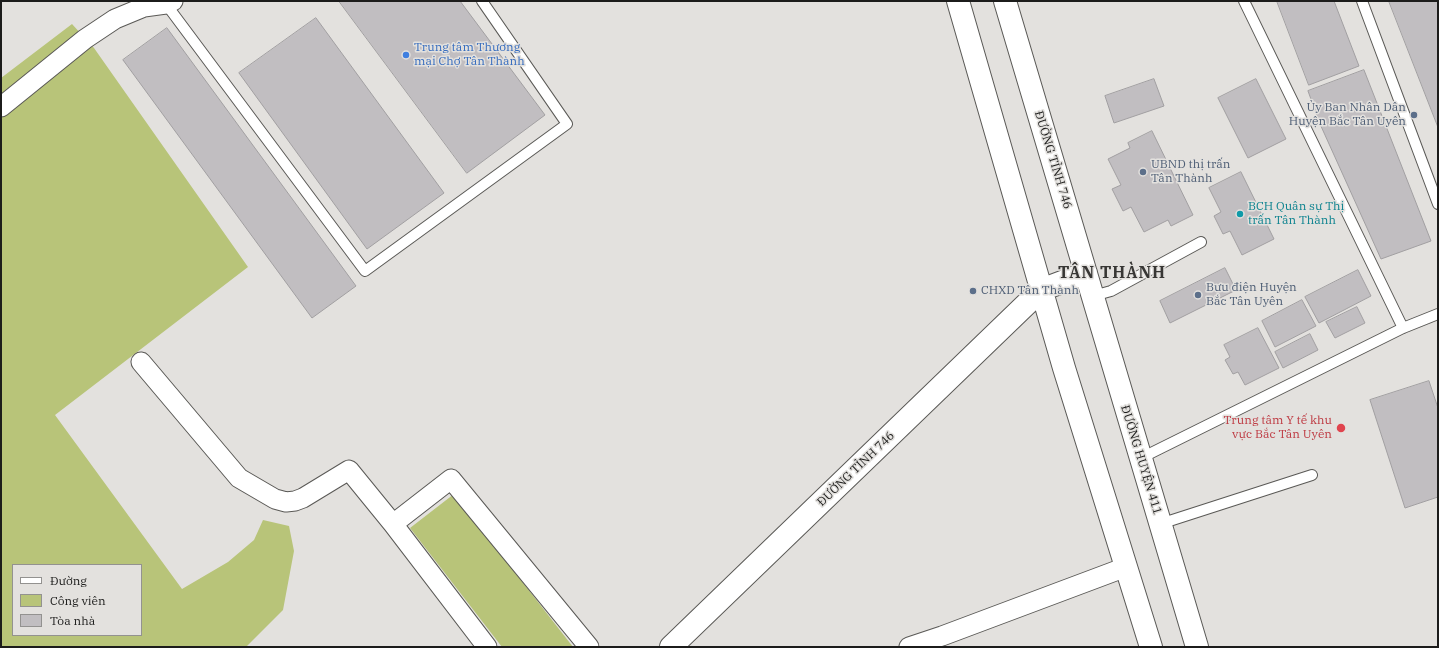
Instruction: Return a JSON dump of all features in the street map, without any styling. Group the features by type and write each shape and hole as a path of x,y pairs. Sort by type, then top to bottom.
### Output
{"main road":[{"path":"958,1 1041,290 1151,647"},
{"name":"ĐƯỜNG TỈNH 746","path":"671,647 1041,290 1086,273 1005,1"},
{"name":"ĐƯỜNG HUYỆN 411","path":"1086,273 1196,647"}],"street":[{"path":"1,107 85,39 115,19 144,7 168,2"},
{"path":"142,362 239,478 275,499 286,502 303,498 349,470 393,524 487,647"},
{"path":"393,524 451,479 588,647"},
{"path":"909,647 949,634 1126,567"}],"lane":[{"path":"168,2 364,271 567,124 482,1"},
{"path":"1244,1 1403,328"},
{"path":"1362,1 1438,204"},
{"path":"1093,296 1111,291 1201,242"},
{"path":"1141,458 1403,328 1438,314"},
{"path":"1160,524 1312,475"}],"green space":[{"path":"72,24 94,48 248,267 55,415 182,589 228,562 254,540 263,520 289,526 294,551 283,610 246,647 1,647 1,78"},
{"path":"454,494 573,647 502,647 410,528"}],"building":[{"path":"339,1 460,1 545,115 467,173"},
{"path":"1277,1 1334,1 1359,66 1309,85"},
{"path":"1389,1 1438,1 1438,127"},
{"path":"316,18 444,193 367,249 239,73"},
{"path":"167,28 356,286 312,318 123,60"},
{"path":"1364,70 1431,241 1381,259 1320,124 1308,91"},
{"path":"1154,79 1164,106 1114,123 1105,96"},
{"path":"1256,79 1286,139 1248,158 1218,98"},
{"name":"UBND thị trấn Tân Thành","path":"1152,131 1193,215 1171,226 1168,220 1144,232 1131,207 1123,211 1112,189 1121,185 1108,159 1130,148 1128,143"},
{"name":"BCH Quân sự Thị trấn Tân Thành","path":"1241,172 1274,239 1242,255 1230,231 1223,234 1214,216 1221,212 1209,188"},
{"name":"Bưu điện Huyện Bắc Tân Uyên","path":"1225,268 1236,290 1170,323 1160,301"},
{"path":"1358,270 1371,296 1319,323 1305,297"},
{"path":"1302,300 1316,326 1275,347 1262,321"},
{"path":"1357,307 1365,323 1335,338 1326,322"},
{"path":"1258,328 1279,368 1245,385 1238,372 1233,374 1225,360 1230,357 1224,345"},
{"path":"1310,334 1318,350 1283,368 1275,352"},
{"path":"1429,381 1438,408 1438,497 1405,508 1370,400"}],"place":[{"name":"Trung tâm Thương mại Chợ Tân Thành","path":"406,55"},
{"name":"Ủy Ban Nhân Dân Huyện Bắc Tân Uyên","path":"1414,115"},
{"name":"UBND thị trấn Tân Thành","path":"1143,172"},
{"name":"BCH Quân sự Thị trấn Tân Thành","path":"1240,214"},
{"name":"CHXD Tân Thành","path":"973,291"},
{"name":"Bưu điện Huyện Bắc Tân Uyên","path":"1198,295"},
{"name":"Trung tâm Y tế khu vực Bắc Tân Uyên","path":"1341,428"}],"district":[{"name":"TÂN THÀNH","path":"1112,273"}]}
